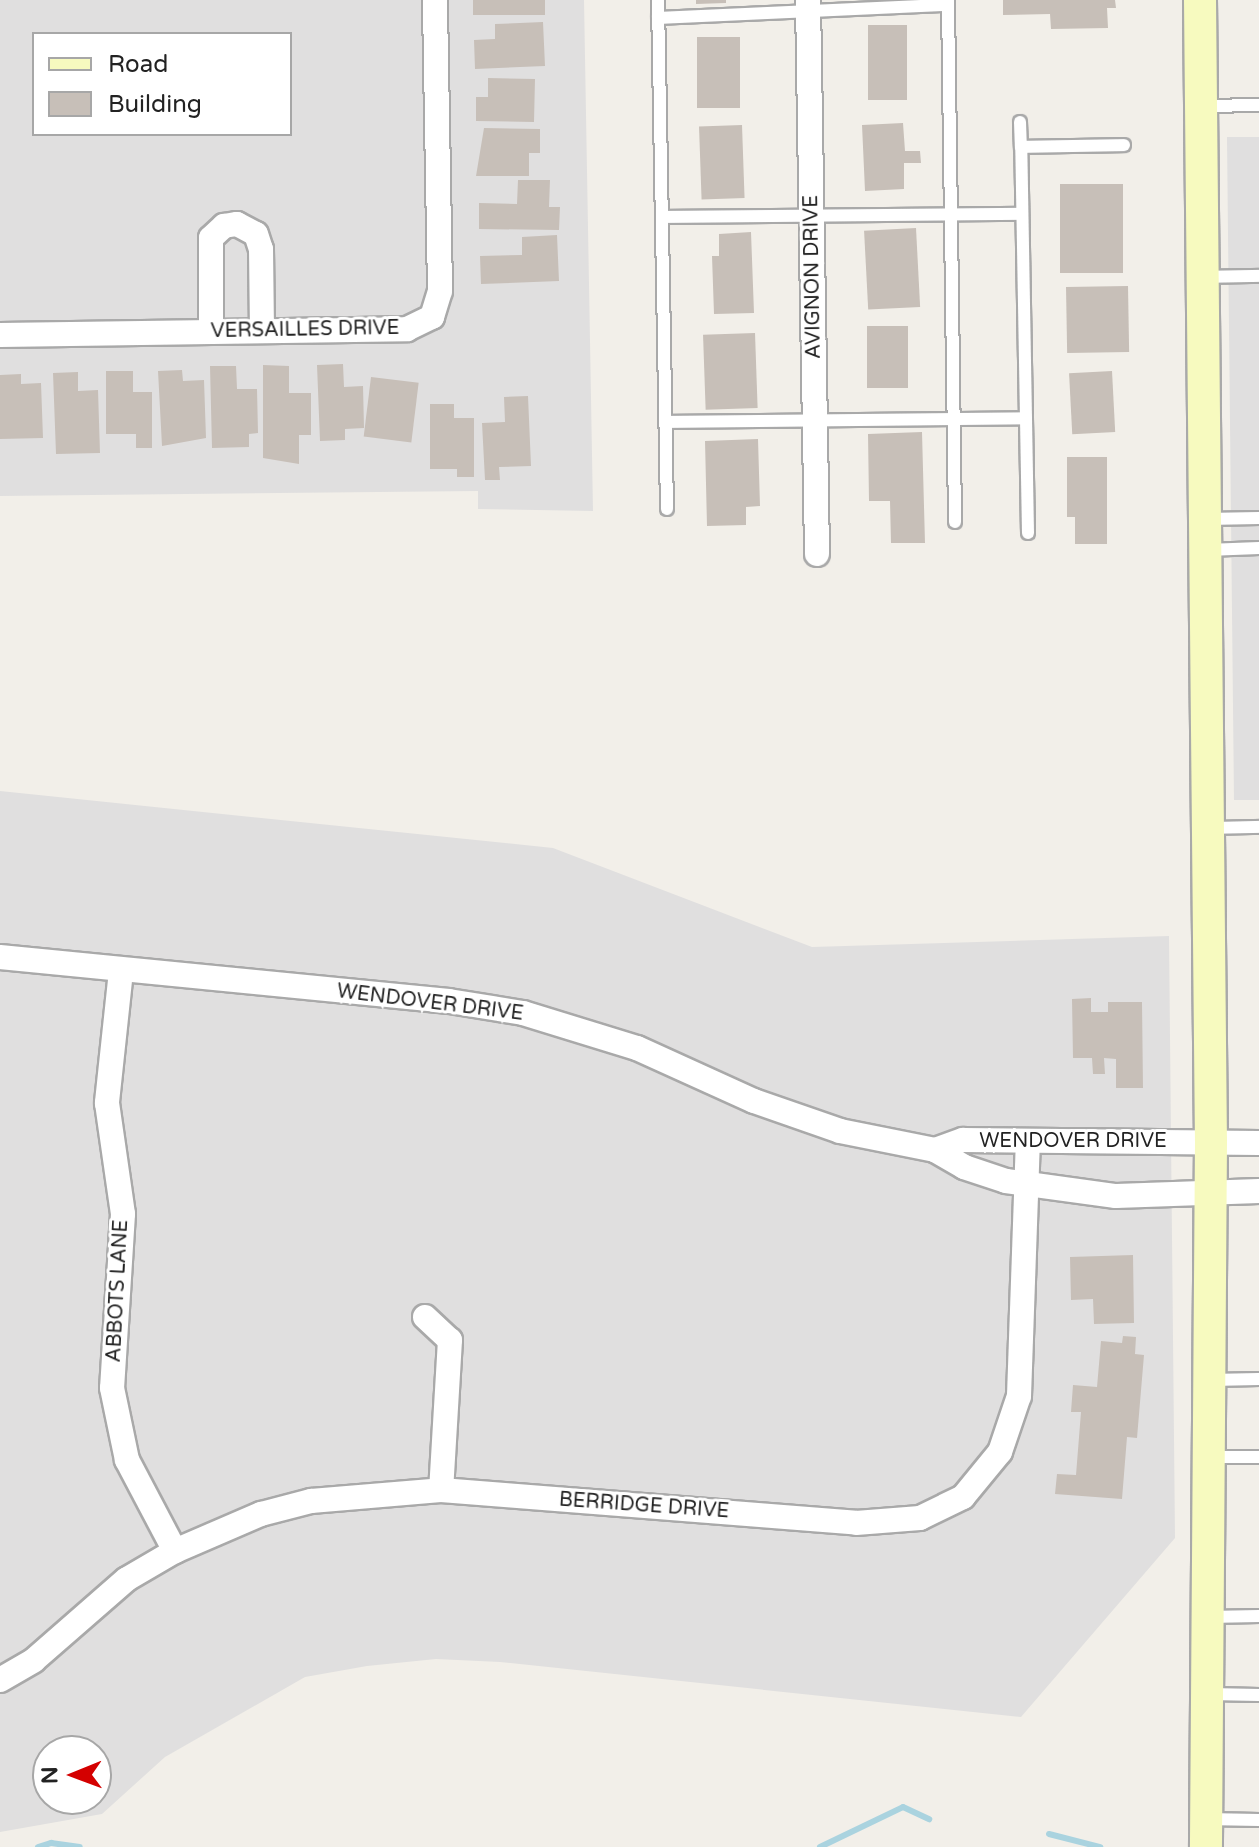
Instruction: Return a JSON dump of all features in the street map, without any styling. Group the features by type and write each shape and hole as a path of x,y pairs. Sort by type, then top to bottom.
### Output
{"main road":[{"path":"1200,0 1211,1141 1206,1833"}],"street":[{"name":"VERSAILLES DRIVE","path":"0,335 407,329 422,325 438,309 435,0"},
{"name":"AVIGNON DRIVE","path":"808,6 817,554"},
{"path":"211,331 211,238 224,226 237,224 256,234 261,249 262,330"},
{"name":"WENDOVER DRIVE","path":"0,957 449,1001 523,1013 637,1048 754,1101 840,1131 935,1150 964,1167 1024,1185 1116,1196 1259,1191"},
{"name":"ABBOTS LANE","path":"121,971 107,1103 123,1214 112,1388 127,1460 175,1551"},
{"name":"WENDOVER DRIVE","path":"935,1150 963,1140 1259,1143"},
{"name":"BERRIDGE DRIVE","path":"0,1680 34,1660 127,1579 175,1551 261,1514 311,1501 441,1490 856,1523 920,1518 963,1497 1000,1452 1019,1396 1024,1185 1028,1141"},
{"path":"425,1317 450,1340 441,1490"}],"lane":[{"path":"658,0 667,509"},
{"path":"658,18 808,6 948,3 955,522"},
{"path":"1201,107 1259,105"},
{"path":"1020,122 1028,533"},
{"path":"1021,147 1124,145"},
{"path":"664,217 1022,214"},
{"path":"1202,277 1259,276"},
{"path":"666,422 1026,418"},
{"path":"1204,534 1259,518"},
{"path":"1204,534 1259,548"},
{"path":"1207,828 1259,827"},
{"path":"1211,1380 1259,1379"},
{"path":"1209,1457 1259,1457"},
{"path":"1208,1617 1259,1616"},
{"path":"1208,1694 1259,1695"},
{"path":"1206,1833 1259,1820"}],"shaded area":[{"path":"0,0 584,0 593,511 478,509 478,491 0,496"},
{"path":"1227,137 1259,137 1259,800 1234,800"},
{"path":"0,791 553,848 812,947 1169,936 1175,1538 1021,1717 500,1662 436,1659 367,1666 305,1677 165,1757 112,1805 112,1735 32,1735 32,1815 96,1815 0,1832"}],"building":[{"path":"473,0 545,0 545,15 473,15"},
{"path":"696,0 726,0 726,3 696,4"},
{"path":"1003,0 1115,0 1116,8 1107,8 1108,28 1051,29 1050,14 1003,15"},
{"path":"543,22 545,66 475,69 474,40 495,39 495,24"},
{"path":"868,25 907,25 907,100 868,100"},
{"path":"697,37 740,37 740,108 697,108"},
{"path":"488,78 535,79 534,122 476,121 476,97 488,97"},
{"path":"903,123 905,151 920,151 921,163 904,163 904,189 865,191 862,125"},
{"path":"742,125 745,198 702,199 699,127"},
{"path":"484,128 540,129 540,153 529,153 529,176 476,176"},
{"path":"518,180 550,180 549,207 560,207 559,230 479,229 479,203 517,204"},
{"path":"1060,184 1123,184 1123,273 1060,273"},
{"path":"916,228 920,307 868,310 864,231"},
{"path":"751,232 754,313 714,314 712,256 719,256 719,234"},
{"path":"557,235 559,281 481,284 480,256 522,255 522,237"},
{"path":"1128,286 1129,352 1067,353 1066,287"},
{"path":"867,326 908,326 908,388 867,388"},
{"path":"755,333 758,408 706,410 703,335"},
{"path":"343,364 344,387 363,386 364,428 345,429 345,440 320,441 317,365"},
{"path":"263,365 289,366 289,393 311,393 311,435 299,435 299,464 263,458"},
{"path":"210,366 236,366 237,389 257,389 258,433 249,434 249,447 212,448"},
{"path":"182,370 183,381 204,380 206,438 162,446 158,371"},
{"path":"106,371 133,371 133,392 152,392 152,448 136,448 136,434 106,434"},
{"path":"1112,371 1115,432 1072,434 1069,373"},
{"path":"78,372 78,391 98,390 100,453 56,454 53,373"},
{"path":"21,374 21,384 41,383 43,438 0,439 0,375"},
{"path":"371,377 419,383 411,442 364,437"},
{"path":"528,396 531,466 499,467 500,480 485,480 482,423 505,422 504,397"},
{"path":"430,404 454,404 454,418 474,418 474,477 457,477 457,469 430,469"},
{"path":"922,432 925,543 891,543 890,501 869,501 868,434"},
{"path":"758,439 760,506 746,507 746,525 707,526 705,441"},
{"path":"1067,457 1107,457 1107,544 1075,544 1075,517 1067,517"},
{"path":"1091,998 1091,1012 1108,1012 1108,1002 1142,1002 1143,1088 1116,1088 1116,1059 1104,1058 1105,1074 1093,1074 1092,1058 1073,1058 1072,999"},
{"path":"1133,1255 1134,1323 1094,1324 1093,1299 1071,1300 1070,1257"},
{"path":"1123,1336 1136,1337 1135,1354 1144,1355 1137,1438 1127,1437 1122,1499 1055,1494 1057,1474 1076,1475 1081,1412 1071,1412 1073,1385 1097,1387 1101,1341 1122,1343"}],"waterway":[{"path":"820,1847 903,1807 929,1819"},
{"path":"1049,1834 1100,1847"},
{"path":"38,1847 51,1843 80,1847"}]}
